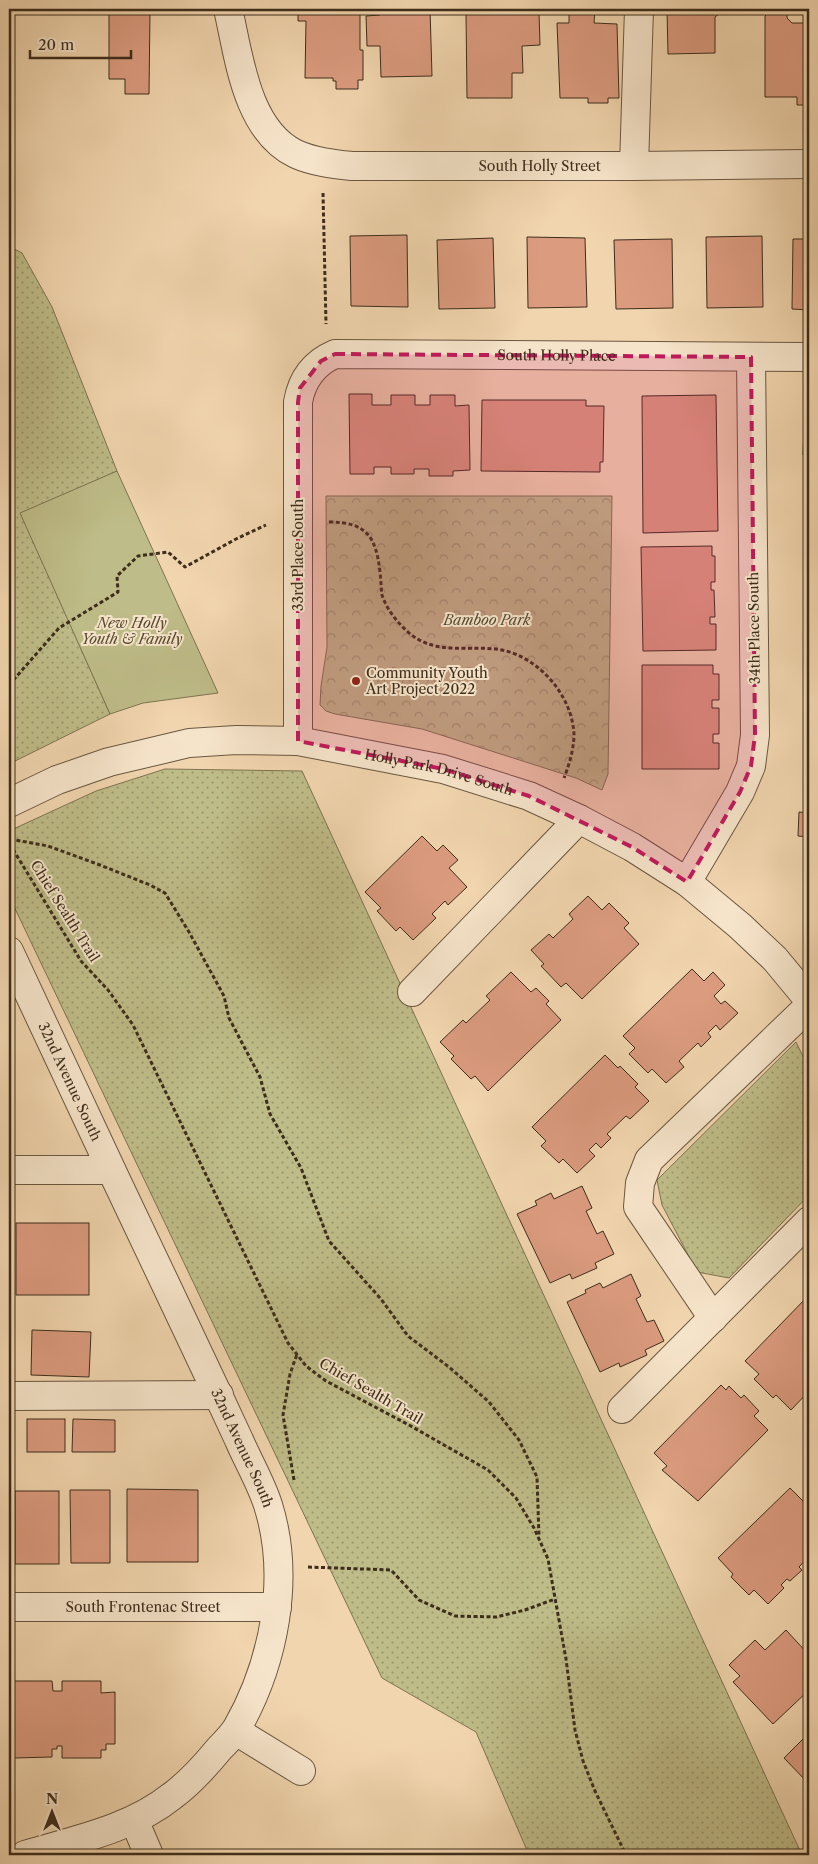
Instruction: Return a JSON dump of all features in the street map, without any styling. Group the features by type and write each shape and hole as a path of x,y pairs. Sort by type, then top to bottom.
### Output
{"street":[{"name":"South Holly Street","path":"228,9 245,84 260,119 276,141 295,153 322,162 352,166 809,164"},
{"path":"634,166 639,9"},
{"name":"South Holly Place","path":"319,364 335,354 809,357"},
{"name":"34th Place South","path":"687,882 740,792 751,766 752,758 755,725 751,357"},
{"name":"33rd Place South","path":"298,741 298,402 300,388 319,364"},
{"name":"Holly Park Drive South","path":"9,803 57,780 108,762 198,742 236,740 298,741 443,768 529,796 579,819 632,847 687,882 740,926 774,959 809,1000"},
{"path":"412,992 579,819"},
{"name":"32nd Avenue South","path":"9,951 268,1504 278,1566 277,1607 270,1644 257,1686 236,1731 200,1771 172,1797 134,1820 93,1835 25,1855"},
{"path":"713,1318 638,1207 640,1182 649,1160 809,1006"},
{"path":"9,1170 111,1170"},
{"path":"622,1409 809,1221"},
{"path":"9,1396 219,1396"},
{"name":"South Frontenac Street","path":"9,1607 277,1607"},
{"path":"236,1731 301,1771"},
{"path":"134,1820 149,1855"}],"path":[{"path":"319,364 322,162"},
{"path":"9,685 59,628 118,592 117,576 138,556 168,552 185,567 236,539 277,520 345,522 357,526 368,533 374,543 379,558 382,594 386,605 395,619 410,634 437,647 463,650 484,648 502,650 532,662 548,677 566,703 572,720 574,735 568,767 554,807"},
{"path":"9,838 48,846 108,868 165,893 224,996 229,1018 260,1077 270,1114 301,1168 329,1241 380,1299 408,1336 489,1402 519,1440 536,1477 540,1538"},
{"name":"Chief Sealth Trail","path":"9,838 14,851 81,961 108,990 133,1025 284,1334 306,1366 326,1381 488,1470 516,1498 540,1538 548,1559 566,1658 575,1730 583,1761 595,1791 626,1855"},
{"path":"295,1482 283,1415 290,1374 297,1354"},
{"path":"306,1558 308,1567 391,1570 419,1600 455,1616 496,1617 525,1610 555,1599"}],"highlighted area":[{"path":"335,354 751,357 755,735 751,766 740,792 687,882 632,847 529,796 443,769 298,741 298,402 300,388 321,361"}],"green space":[{"path":"9,246 22,253 52,307 117,471 21,514 110,714 9,764"},
{"name":"New Holly Youth & Family","path":"117,471 218,693 143,703 110,714 20,513"},
{"name":"Bamboo Park","path":"326,496 612,496 608,774 602,790 576,778 422,729 335,714 326,711 320,705 327,647"},
{"path":"165,769 302,771 802,1855 529,1855 476,1732 382,1678 9,896 9,831 96,791"},
{"path":"796,1042 809,1069 809,1195 729,1278 697,1272 662,1205 657,1180"}],"building":[{"path":"298,9 360,9 360,50 363,50 363,80 358,80 358,89 336,89 336,81 333,81 333,78 305,78 306,21 298,21"},
{"path":"380,9 430,9 432,76 381,77 380,46 367,46 366,16 380,15"},
{"path":"569,9 595,9 594,23 617,24 619,98 608,98 608,103 588,103 588,98 560,98 557,23 569,23"},
{"path":"667,9 725,9 715,17 715,53 668,54"},
{"path":"109,11 150,11 149,94 125,94 125,79 109,79"},
{"path":"770,11 783,11 792,23 809,23 809,105 797,105 797,97 765,97 765,16"},
{"path":"539,13 540,45 522,46 523,73 512,73 512,98 467,98 466,14"},
{"path":"407,235 408,307 351,306 350,236"},
{"path":"762,236 763,307 707,308 706,237"},
{"path":"527,237 585,238 587,307 528,308"},
{"path":"493,238 495,308 439,309 437,240"},
{"path":"672,239 673,308 616,309 614,240"},
{"path":"793,239 809,239 809,310 792,309"},
{"path":"806,389 809,389 809,415 805,415"},
{"path":"349,394 372,394 372,405 391,405 391,395 415,395 415,405 430,405 430,395 455,395 455,406 469,405 470,470 453,471 453,476 429,476 429,469 414,469 414,474 391,474 391,467 374,467 374,474 350,474"},
{"path":"716,395 718,531 643,533 642,396"},
{"path":"482,400 586,400 586,406 604,406 603,462 600,462 600,472 481,471"},
{"path":"804,429 809,430 809,456 803,455"},
{"path":"805,468 809,469 809,492 804,492"},
{"path":"805,507 809,507 809,534 804,534"},
{"path":"712,546 712,556 715,556 715,582 711,582 711,590 714,590 715,617 710,617 710,624 716,624 716,650 643,651 641,547"},
{"path":"804,562 809,562 809,589 804,589"},
{"path":"806,601 809,601 809,629 806,629"},
{"path":"806,640 809,640 809,667 806,667"},
{"path":"642,665 713,665 713,674 719,674 719,700 712,700 712,708 719,708 719,734 713,734 713,743 719,743 719,769 642,769"},
{"path":"805,679 809,679 809,706 805,706"},
{"path":"805,735 809,735 809,760 805,760"},
{"path":"805,774 809,775 809,799 804,799"},
{"path":"799,812 809,813 809,837 798,836"},
{"path":"422,836 437,851 443,845 458,860 449,868 467,887 448,905 445,901 432,914 436,918 413,940 400,927 396,931 377,911 381,908 365,892"},
{"path":"588,896 602,910 609,903 629,923 624,928 639,944 582,999 566,983 561,987 541,966 544,964 531,950 549,934 553,938 573,919 569,914"},
{"path":"692,969 704,981 713,972 725,985 714,996 721,1004 725,1001 738,1013 720,1030 716,1025 708,1033 711,1037 701,1047 698,1043 679,1061 684,1067 666,1083 652,1069 648,1073 629,1054 635,1048 623,1036"},
{"path":"511,972 531,992 536,988 549,1001 546,1004 561,1020 488,1091 475,1076 471,1079 451,1059 454,1056 440,1042 463,1020 466,1023 490,1000 486,996"},
{"path":"605,1055 618,1068 620,1066 638,1084 635,1087 649,1101 630,1119 626,1116 607,1134 611,1138 601,1148 596,1143 589,1150 595,1156 577,1173 563,1159 559,1163 541,1146 546,1141 532,1127"},
{"path":"582,1186 592,1208 586,1211 597,1234 603,1231 614,1254 595,1263 597,1268 572,1279 570,1274 550,1283 517,1214 537,1205 535,1201 551,1193 554,1199"},
{"path":"16,1223 89,1223 89,1295 16,1295"},
{"path":"631,1274 641,1296 636,1299 647,1322 654,1320 664,1341 645,1350 647,1355 620,1367 619,1363 600,1372 567,1302 586,1293 585,1290 600,1283 603,1288"},
{"path":"809,1295 809,1391 791,1410 776,1395 773,1398 754,1379 759,1374 745,1361"},
{"path":"9,1329 11,1329 11,1377 9,1377"},
{"path":"32,1330 91,1332 89,1377 31,1375"},
{"path":"721,1385 726,1390 729,1386 741,1398 744,1395 759,1411 754,1416 768,1430 698,1501 662,1470 667,1466 654,1453"},
{"path":"27,1419 65,1419 65,1452 27,1452"},
{"path":"73,1419 115,1420 115,1452 72,1452"},
{"path":"790,1488 803,1501 807,1499 809,1501 809,1553 808,1557 799,1567 802,1570 790,1581 787,1579 781,1585 784,1588 768,1604 754,1590 749,1595 731,1577 733,1574 718,1558"},
{"path":"127,1489 198,1490 198,1562 127,1562"},
{"path":"70,1490 110,1490 110,1563 71,1563"},
{"path":"15,1491 59,1491 59,1564 15,1564"},
{"path":"786,1630 809,1655 809,1690 773,1724 733,1682 740,1676 729,1665 755,1640 765,1650"},
{"path":"14,1681 52,1681 53,1691 62,1691 62,1681 101,1681 101,1693 115,1692 115,1744 106,1744 106,1750 101,1750 101,1758 62,1758 62,1746 57,1746 57,1749 52,1749 52,1757 14,1758 14,1745 9,1745 9,1691 14,1691"},
{"path":"809,1733 809,1784 784,1758"}],"place":[{"name":"Community Youth Art Project 2022","path":"356,681"}]}
